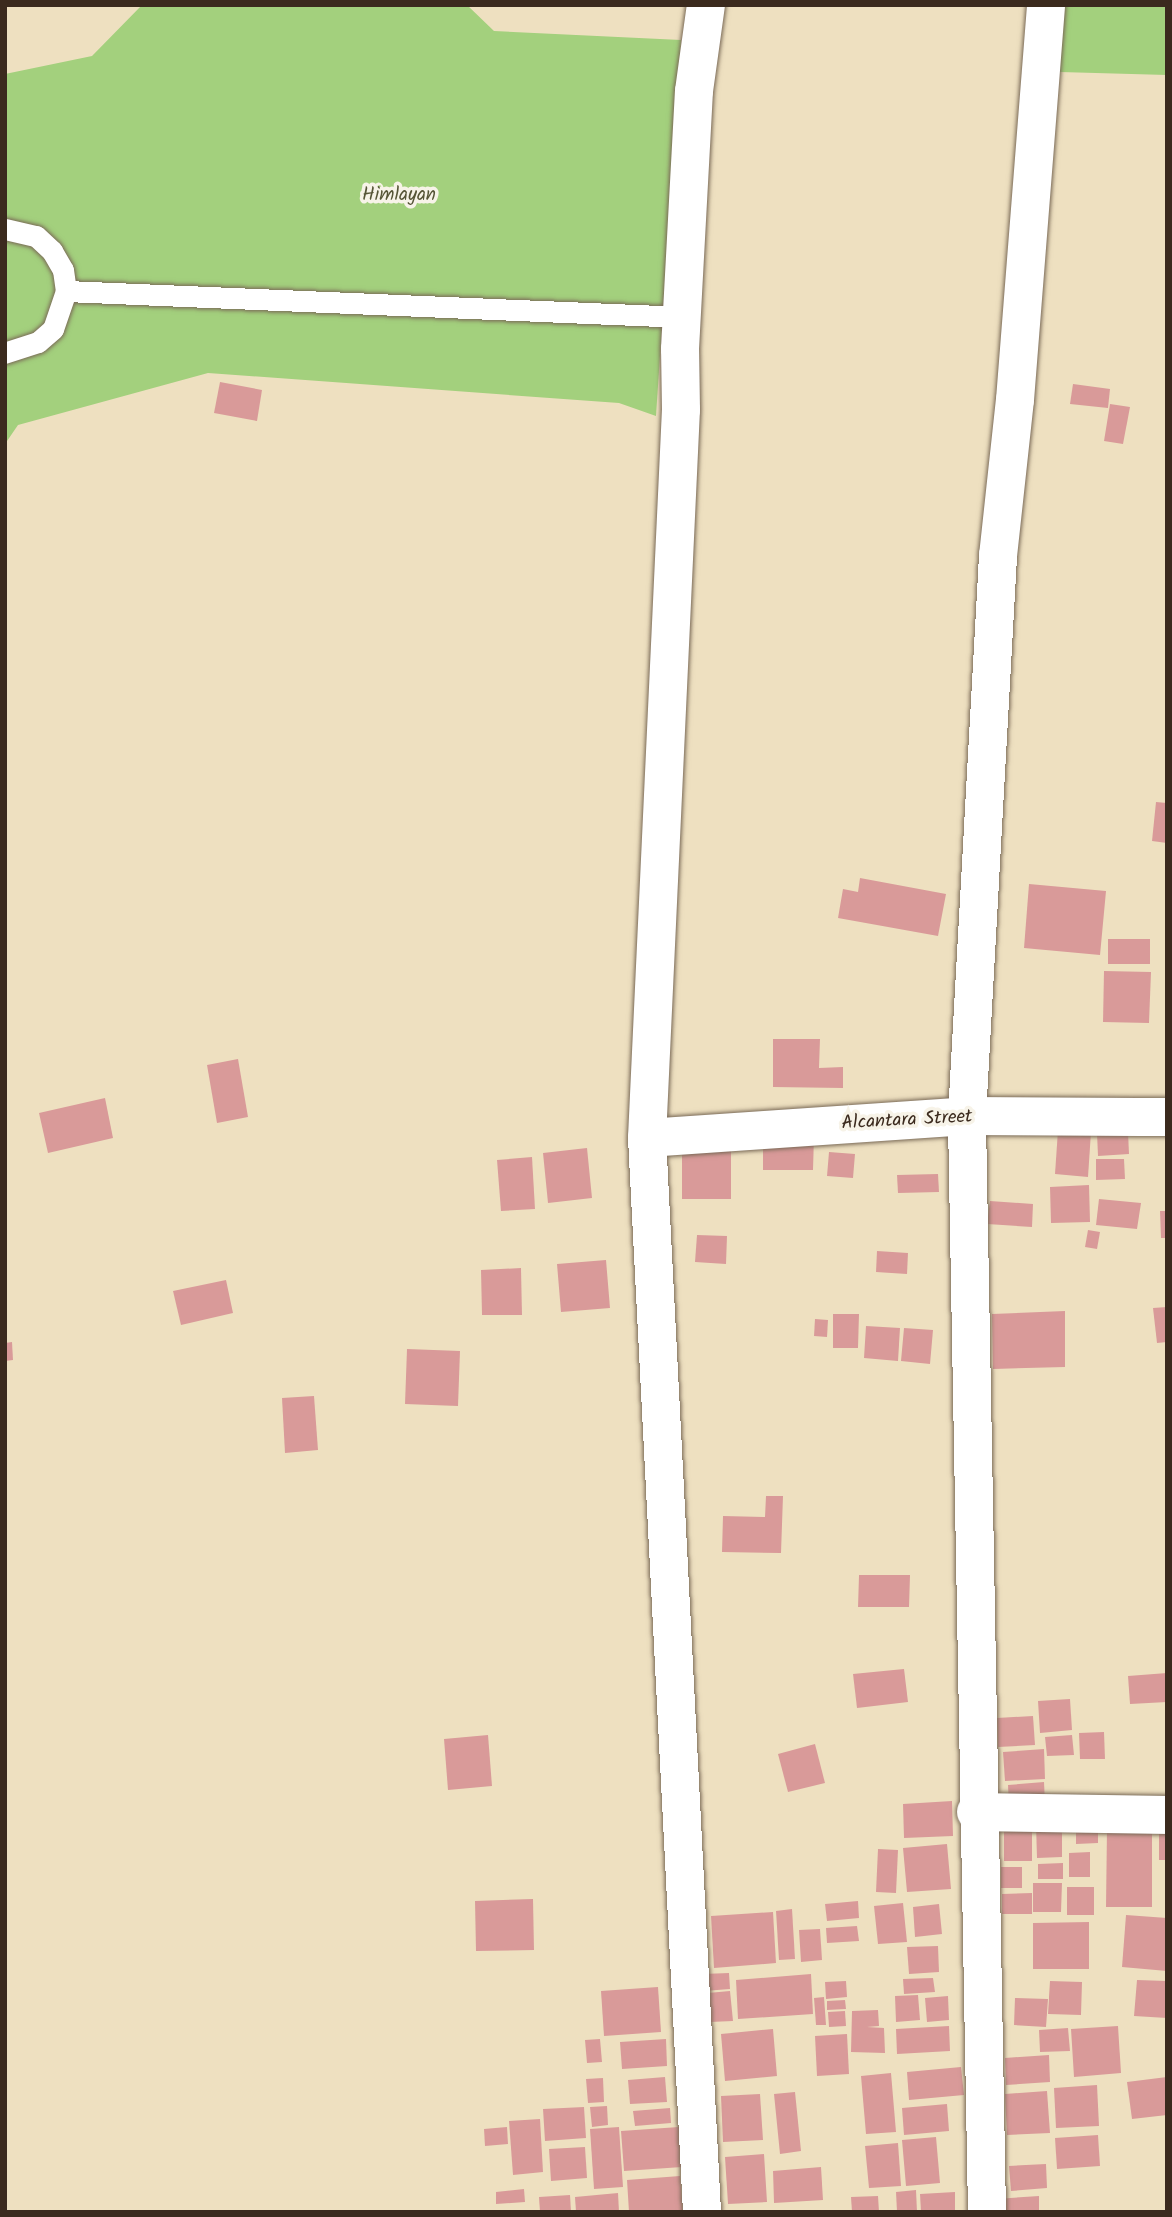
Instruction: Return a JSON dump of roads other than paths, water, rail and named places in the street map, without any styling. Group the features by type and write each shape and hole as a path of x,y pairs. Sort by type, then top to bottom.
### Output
{"street":[{"path":"702,2212 647,1138 694,91 706,5"},
{"path":"987,2212 976,1812 967,1116 998,556 1015,400 1046,5"},
{"name":"Alcantara Street","path":"647,1138 967,1116 1167,1117"},
{"path":"976,1812 1167,1815"}],"lane":[{"path":"5,229 36,236 52,251 63,270 66,291 53,329 38,342 5,353"},
{"path":"66,291 683,317"}],"park label":[{"name":"Himlayan","path":"399,196"}]}
